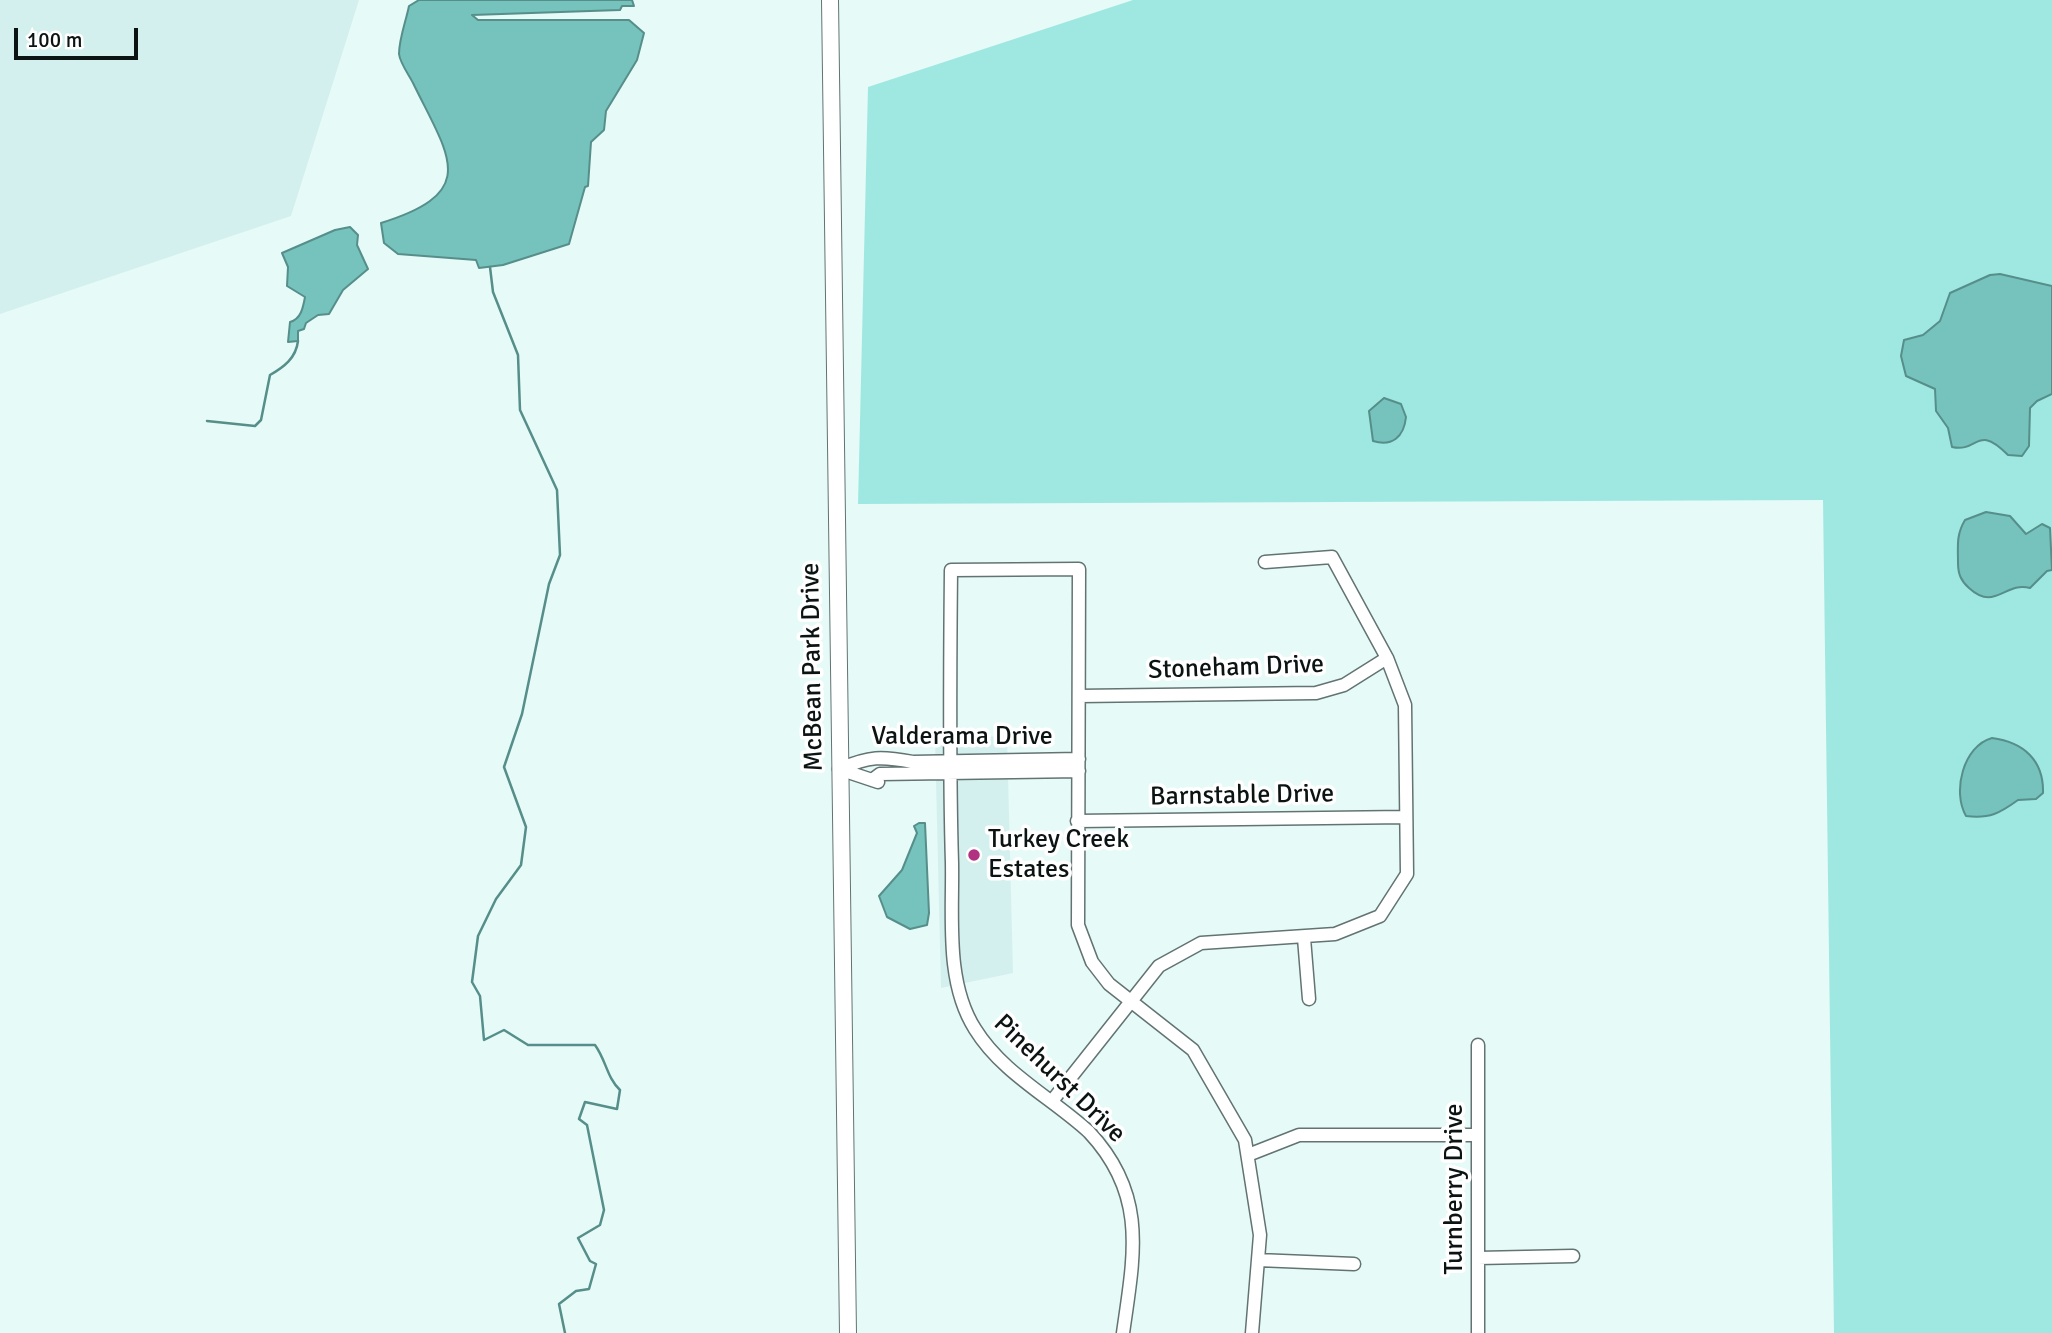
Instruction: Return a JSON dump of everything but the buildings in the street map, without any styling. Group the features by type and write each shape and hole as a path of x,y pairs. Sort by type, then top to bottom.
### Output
{"main road":[{"name":"McBean Park Drive","path":"830,0 848,1333"}],"street":[{"path":"1052,1101 1158,965 1201,943 1335,934 1380,916 1407,874 1405,705 1387,659 1332,557 1265,562"},
{"name":"Pinehurst Drive","path":"1079,696 1079,569 951,570 949,767 955,962 961,996 973,1027 989,1049 1102,1145 1127,1191 1135,1245 1123,1333"},
{"name":"Stoneham Drive","path":"1079,696 1316,693 1344,685 1387,659"},
{"path":"1079,696 1078,925 1083,945 1109,984 1193,1050 1245,1140 1260,1235 1252,1333"},
{"name":"Valderama Drive","path":"839,769 867,757 895,757 904,767 1079,765"},
{"name":"Valderama Drive","path":"839,769 872,780 892,782 904,767"},
{"name":"Barnstable Drive","path":"1077,821 1406,817"},
{"path":"1304,938 1309,999"},
{"name":"Turnberry Drive","path":"1478,1045 1478,1333"},
{"path":"1248,1155 1298,1135 1478,1135"},
{"path":"1478,1258 1573,1256"},
{"path":"1258,1260 1354,1264"}],"shaded area":[{"path":"0,0 359,0 291,216 0,314"},
{"path":"419,0 632,0 634,6 622,6 620,10 472,15 478,20 629,20 644,33 637,60 606,111 604,130 591,142 588,186 585,187 569,244 503,265 479,268 476,260 398,254 384,243 381,223 413,211 433,198 445,185 448,169 437,132 399,54 409,6"},
{"path":"1133,0 2052,0 2052,1333 1834,1333 1823,500 858,504 868,87"},
{"path":"350,227 358,235 357,245 368,269 343,290 329,314 318,315 306,323 304,329 298,331 298,341 288,342 290,322 299,316 305,297 287,286 288,267 282,253 335,230"},
{"path":"2000,274 2052,286 2052,394 2037,401 2030,408 2029,446 2022,456 2008,455 1990,441 1983,440 1961,448 1952,447 1948,428 1936,411 1935,389 1906,376 1901,356 1904,340 1923,335 1940,321 1950,293 1990,275"},
{"path":"1384,398 1401,404 1406,417 1403,430 1396,439 1380,443 1373,441 1369,411"},
{"path":"1986,512 2010,516 2026,534 2042,524 2050,528 2052,570 2047,571 2030,588 2014,588 1993,597 1978,595 1969,588 1959,571 1959,536 1965,520"},
{"name":"Turkey Creek Estates","path":"1007,736 1013,973 941,988 935,738"},
{"path":"1992,738 2014,744 2030,755 2040,771 2043,793 2036,799 2018,800 1994,814 1982,817 1966,816 1960,795 1963,771 1974,750"},
{"path":"925,823 929,913 927,925 910,929 887,917 879,896 902,870 917,833 914,826"}],"waterway":[{"path":"490,267 493,292 518,355 520,410 557,490 560,555 549,584 522,714 504,767 526,827 521,865 496,899 478,936 472,982 480,996 484,1040 504,1030 528,1045 595,1045 612,1080 620,1090 617,1109 585,1102 579,1119 587,1125 604,1210 600,1225 578,1238 590,1261 596,1264 589,1289 576,1291 559,1304 565,1333"},
{"path":"207,421 255,426 261,420 270,375 288,361 295,352 298,341"}],"place":[{"name":"Turkey Creek Estates","path":"974,855"}]}
